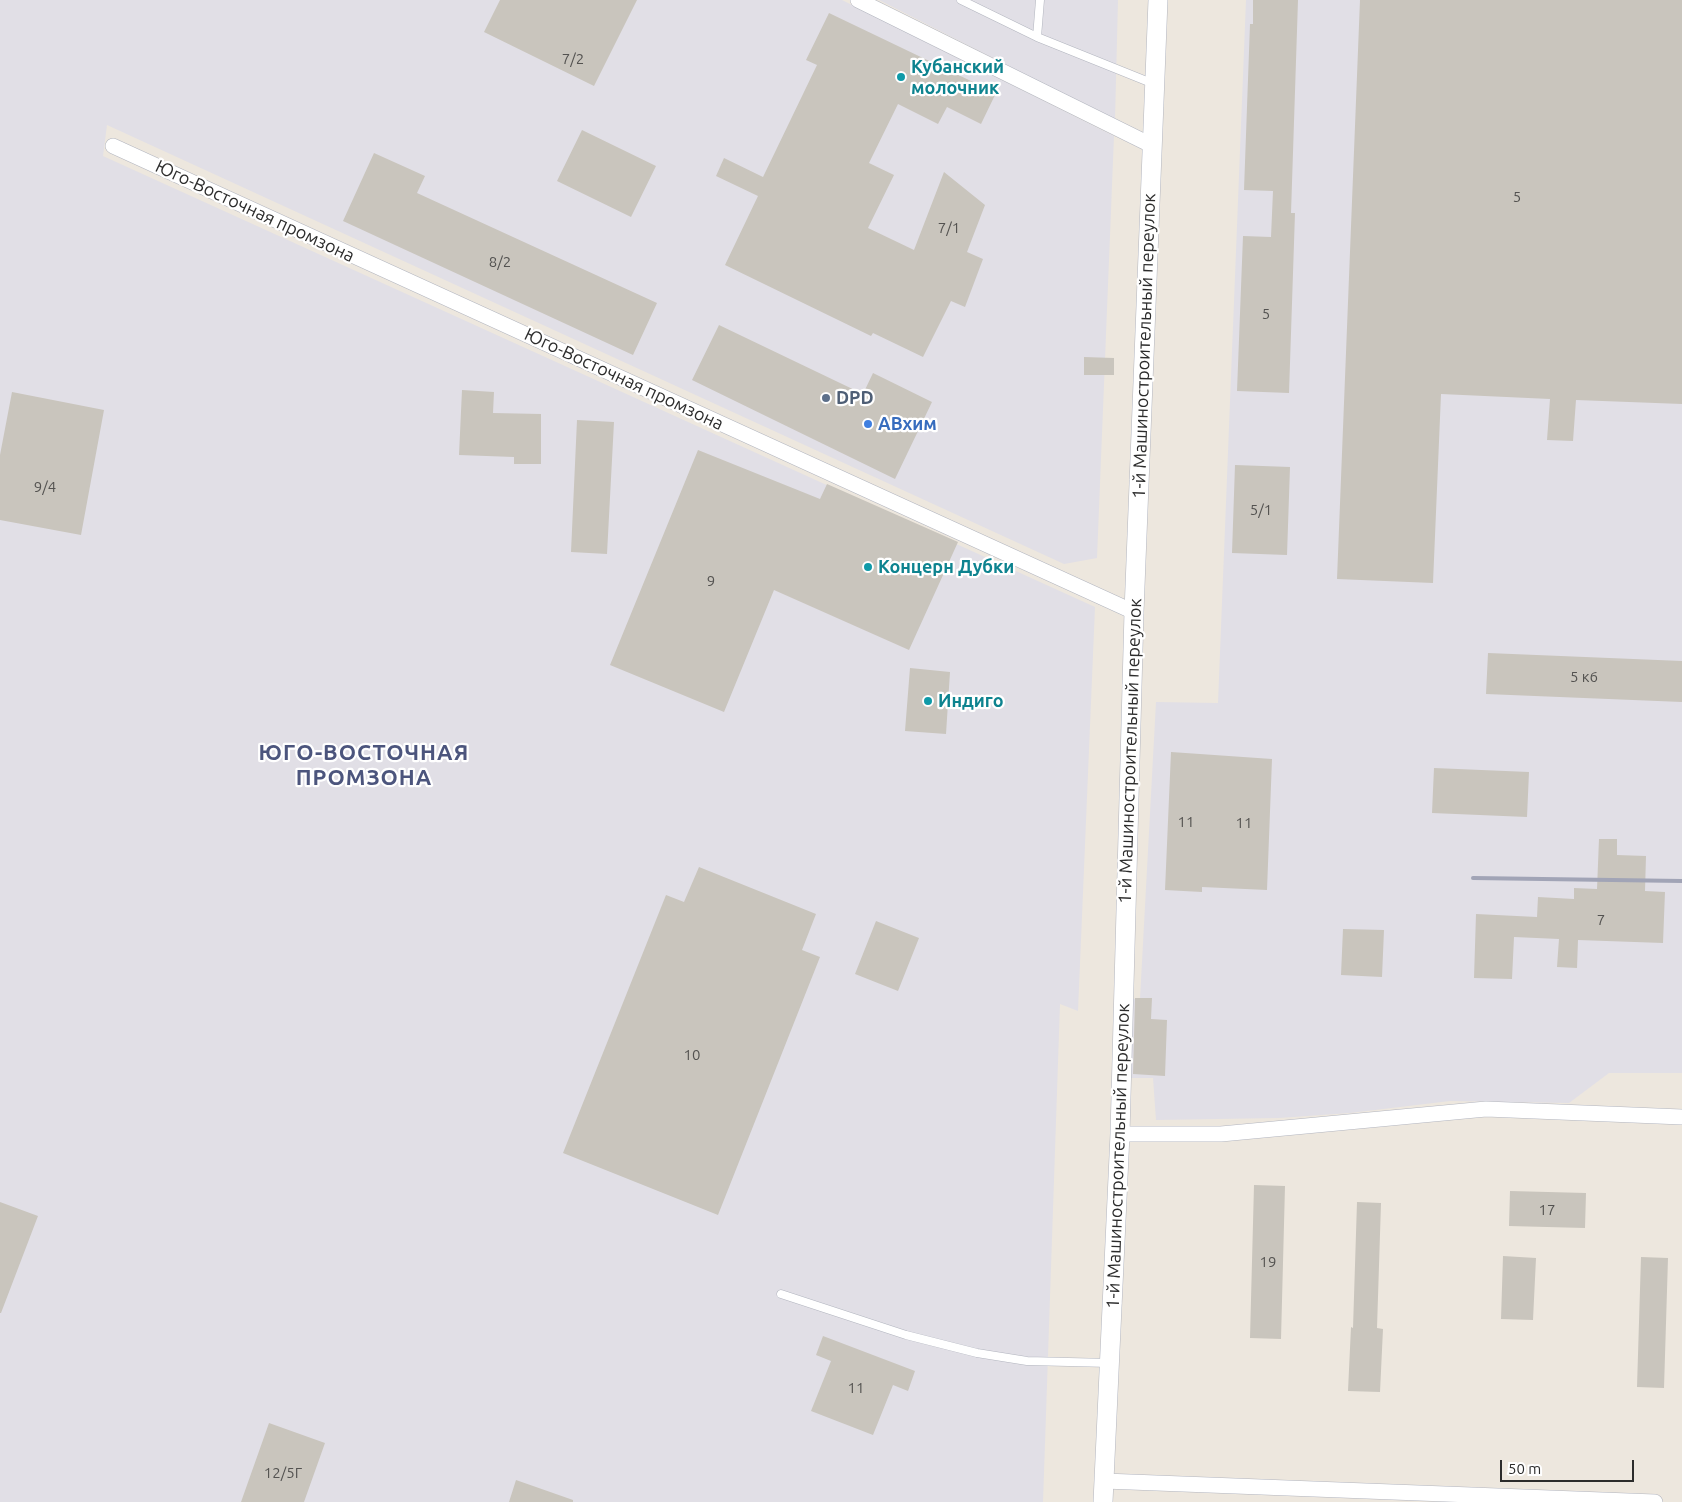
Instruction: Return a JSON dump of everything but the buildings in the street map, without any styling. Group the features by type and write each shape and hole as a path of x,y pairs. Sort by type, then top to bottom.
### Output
{"street":[{"path":"858,0 1151,145"},
{"name":"1-й Машиностроительный переулок","path":"1103,1502 1120,1134 1134,612 1158,0"},
{"name":"Юго-Восточная промзона","path":"113,146 1134,612"},
{"path":"1120,1134 1221,1134 1486,1109 1682,1117"},
{"path":"1104,1481 1654,1502"}],"lane":[{"path":"960,0 1037,37 1154,84"},
{"path":"1037,37 1040,0"},
{"path":"781,1294 906,1335 977,1353 1027,1361 1110,1363"}],"shaded area":[{"path":"0,0 842,0 1114,136 1097,558 1064,564 107,125 103,156 1095,607 1078,1011 1060,1004 1043,1502 0,1502"},
{"path":"879,0 1118,0 1115,120"},
{"path":"1246,0 1682,0 1682,1073 1609,1073 1569,1103 1450,1101 1350,1113 1279,1118 1156,1120 1153,1078 1125,1078 1129,999 1140,999 1156,702 1218,703"}],"railway":[{"path":"1473,878 1682,881"}],"place":[{"name":"Кубанский молочник","path":"901,77"},
{"name":"DPD","path":"826,398"},
{"name":"АВхим","path":"868,424"},
{"name":"Концерн Дубки","path":"868,567"},
{"name":"Индиго","path":"928,701"}],"district":[{"name":"ЮГО-ВОСТОЧНАЯ ПРОМЗОНА","path":"364,766"}]}
